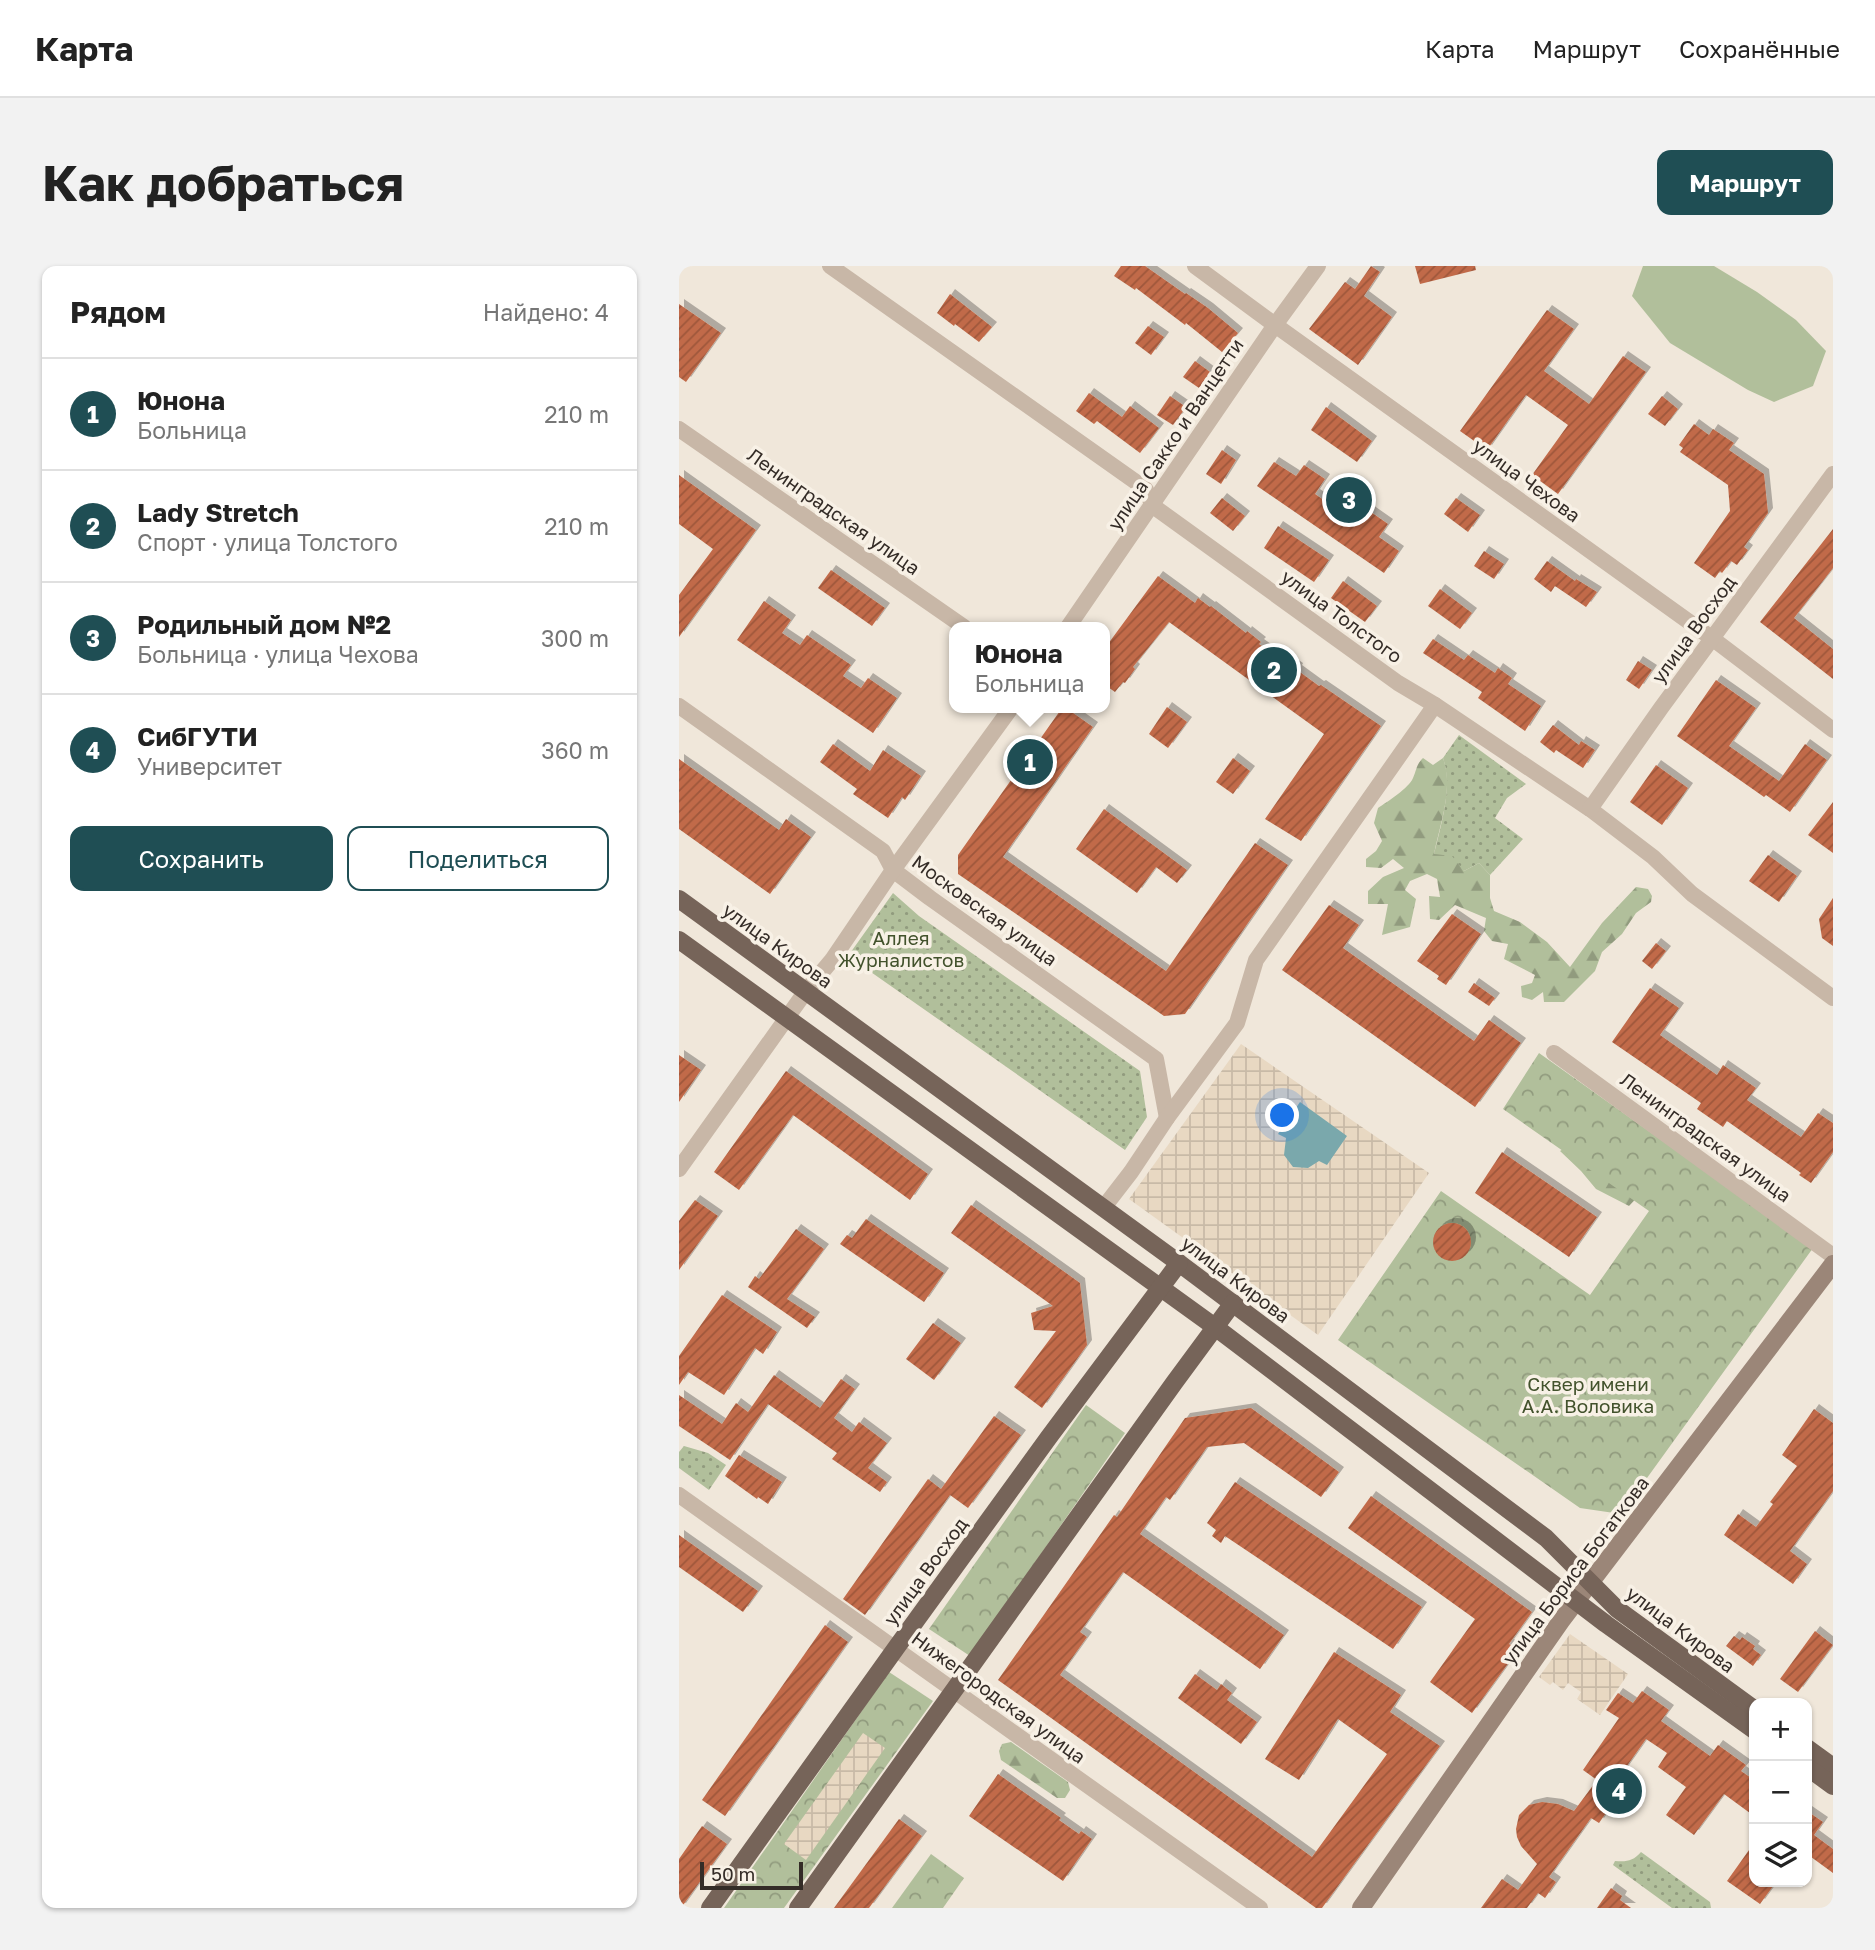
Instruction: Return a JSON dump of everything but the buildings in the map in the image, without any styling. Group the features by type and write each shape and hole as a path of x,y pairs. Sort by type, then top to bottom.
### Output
{"main road":[{"name":"улица Кирова","path":"679,899 1179,1263 1546,1538 1617,1609 1749,1705"},
{"name":"улица Кирова","path":"679,940 1216,1327 1577,1602 1749,1726"},
{"name":"улица Восход","path":"710,1908 1049,1437 1179,1263"},
{"name":"улица Бориса Богаткова","path":"1361,1908 1515,1686 1833,1264"},
{"path":"798,1908 1233,1303"},
{"path":"1812,1752 1833,1767"},
{"path":"1812,1771 1833,1786"}],"street":[{"name":"улица Толстого","path":"830,266 1146,490 1153,506 1398,683 1590,809 1653,857 1692,894 1833,998"},
{"name":"улица Чехова","path":"1195,266 1713,639 1833,730"},
{"name":"улица Сакко и Ванцетти","path":"1072,622 1318,266"},
{"name":"Ленинградская улица","path":"679,429 957,622"},
{"name":"улица Восход","path":"1590,809 1833,474"},
{"path":"1104,1208 1237,1023 1256,960 1435,705"},
{"name":"Московская улица","path":"679,706 883,851 894,870 1156,1059 1167,1118"},
{"path":"679,1169 1007,713"},
{"name":"Ленинградская улица","path":"1554,1054 1833,1256"},
{"name":"Нижегородская улица","path":"679,1495 1260,1908"}],"green space":[{"path":"1643,266 1714,266 1757,292 1796,320 1826,351 1813,386 1774,402 1748,390 1670,343 1632,296"},
{"path":"1459,735 1526,784 1507,798 1495,818 1523,839 1490,875 1479,863 1464,871 1434,854 1446,794 1443,758"},
{"path":"1423,758 1433,765 1443,758 1446,770 1447,794 1434,854 1452,856 1464,871 1479,863 1490,875 1490,898 1494,911 1520,922 1547,942 1570,967 1602,923 1636,887 1648,889 1652,896 1651,902 1636,913 1622,934 1602,952 1595,971 1564,1002 1544,1002 1543,992 1532,1000 1522,997 1521,986 1532,983 1535,975 1504,959 1508,944 1492,941 1484,931 1486,918 1455,905 1439,920 1430,919 1429,896 1440,897 1437,879 1427,874 1410,881 1405,890 1416,899 1410,927 1382,935 1388,904 1368,904 1368,891 1383,877 1404,868 1393,859 1381,868 1366,867 1366,859 1376,851 1382,841 1374,823 1378,808 1407,786"},
{"name":"Аллея Журналистов","path":"893,893 919,916 1140,1071 1147,1117 1125,1150 848,956"},
{"name":"Cквер имени А.А. Воловика","path":"1539,1053 1813,1248 1621,1514 1580,1508 1338,1340 1441,1191 1590,1295 1649,1211 1503,1109"},
{"path":"1573,1143 1646,1188 1629,1206 1596,1189 1560,1151"},
{"path":"1086,1405 1125,1433 970,1656 929,1629"},
{"path":"684,1446 708,1453 726,1465 709,1490 679,1468 679,1452"},
{"path":"889,1672 933,1701 784,1908 724,1908"},
{"path":"1011,1742 1068,1782 1070,1790 1065,1798 1057,1798 1001,1760 999,1751 1002,1744"},
{"path":"1641,1852 1710,1902 1711,1908 1672,1908 1613,1865 1615,1861 1632,1859"},
{"path":"931,1854 964,1878 943,1908 892,1908"}],"shaded area":[{"path":"1241,1044 1429,1173 1318,1335 1129,1199"},
{"path":"1570,1634 1628,1674 1600,1715 1577,1699 1581,1692 1568,1683 1563,1690 1553,1682 1550,1685 1539,1677"},
{"path":"863,1733 885,1748 806,1860 784,1844"}],"water":[{"path":"1300,1102 1347,1136 1327,1165 1319,1161 1308,1168 1293,1167 1284,1155 1286,1138 1278,1134"}],"place":[{"name":"Родильный дом №2","path":"1349,500"},
{"name":"Lady Stretch","path":"1274,670"},
{"name":"Юнона","path":"1030,762"},
{"name":"СибГУТИ","path":"1619,1791"}]}
